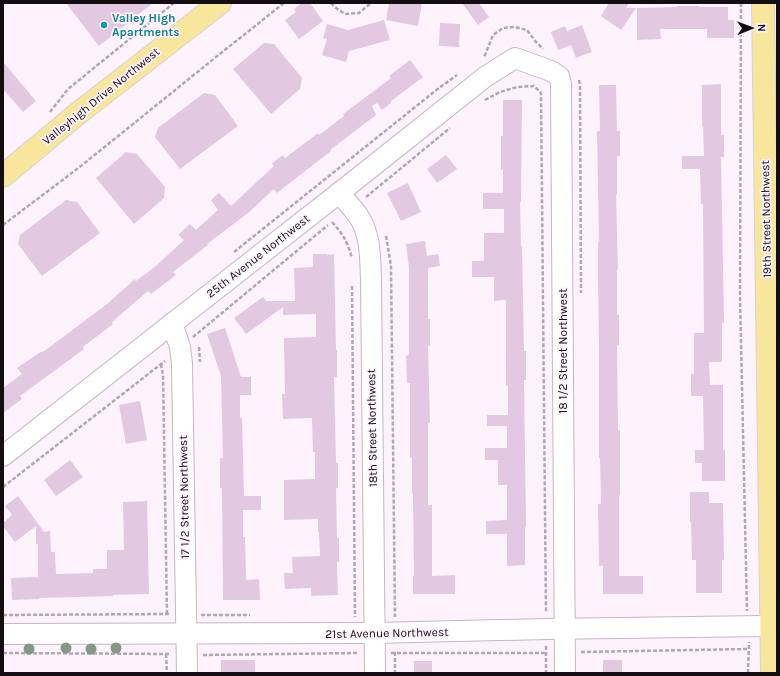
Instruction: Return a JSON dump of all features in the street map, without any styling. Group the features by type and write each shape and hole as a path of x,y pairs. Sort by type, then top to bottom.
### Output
{"main road":[{"name":"Valleyhigh Drive Northwest","path":"3,176 83,110 220,3"},
{"name":"19th Street Northwest","path":"762,3 772,673"},
{"name":"19th Street Northwest","path":"768,673 771,626"}],"street":[{"name":"25th Avenue Northwest","path":"3,456 485,77 515,58"},
{"name":"18 1/2 Street Northwest","path":"515,58 551,71 559,76 561,84 565,673"},
{"name":"18th Street Northwest","path":"339,193 360,218 367,235 370,254 375,673"},
{"name":"17 1/2 Street Northwest","path":"172,323 181,351 182,364 187,673"},
{"name":"21st Avenue Northwest","path":"3,634 375,633 771,626"}],"path":[{"path":"48,114 68,89 174,3"},
{"path":"3,225 81,166 284,3"},
{"path":"331,3 345,14 359,13 371,3"},
{"path":"741,3 740,298 747,610"},
{"path":"480,59 485,55 493,35 503,28 515,27"},
{"path":"229,256 438,88 458,75"},
{"path":"484,101 500,92 517,87 534,86 541,93 546,613"},
{"path":"371,202 367,196 453,126"},
{"path":"194,335 332,222 342,233 348,244 352,259"},
{"path":"385,234 391,266 395,614"},
{"path":"352,283 355,615"},
{"path":"3,487 161,363 163,375 167,614 3,615"},
{"path":"582,652 749,649 748,673"},
{"path":"3,653 166,654 167,673"},
{"path":"204,655 356,653"},
{"path":"396,673 395,653 546,653 546,673"}],"building":[{"name":"Valley High Apartments","path":"66,3 153,3 99,46"},
{"path":"302,3 310,3 323,21 299,39 285,20 296,12 294,9"},
{"path":"389,3 422,3 418,26 386,20"},
{"path":"462,3 479,3 489,17 478,25"},
{"path":"609,3 629,3 626,8 636,8 621,30 601,16"},
{"path":"677,6 728,7 728,20 734,20 734,38 707,38 707,29 660,29 661,39 637,40 637,8"},
{"path":"384,20 390,40 349,51 346,62 322,55 327,39 323,38 327,24 348,30"},
{"path":"440,23 460,24 459,47 439,46"},
{"path":"582,25 592,52 576,58 571,45 558,50 551,32 565,26 567,31"},
{"path":"264,43 274,44 302,78 300,89 271,114 233,69"},
{"path":"410,60 423,77 390,102 391,103 382,110 377,103 372,106 376,115 277,193 274,189 248,213 173,272 176,275 151,294 148,291 112,322 113,324 83,347 84,349 20,396 22,399 3,413 3,388 22,374 17,368 42,351 43,352 107,304 135,279 136,281 156,266 184,240 178,235 190,224 196,230 218,210 211,200 219,193 231,206 274,166 272,163 283,155 285,158 318,133 319,135 344,116 343,114 391,78 389,76"},
{"path":"3,62 36,101 23,112 3,89"},
{"path":"721,84 721,135 724,135 724,157 721,157 724,323 722,323 722,362 709,362 710,385 723,385 723,450 725,450 725,481 702,481 702,463 695,463 695,450 704,450 703,396 691,396 691,374 694,374 694,333 704,333 703,204 701,204 700,169 682,169 682,156 704,156 702,85"},
{"path":"599,85 616,85 617,131 620,131 620,156 617,156 616,195 618,270 617,315 619,315 619,345 617,345 618,430 620,430 619,576 643,576 643,594 603,594 603,566 599,566 598,504 601,504 599,458 599,242 597,131 600,131"},
{"path":"204,93 215,95 238,126 180,169 155,137 158,128"},
{"path":"503,100 522,100 520,202 524,351 526,351 526,380 524,380 526,527 525,565 507,566 507,534 486,534 486,521 507,520 507,485 498,485 498,460 485,460 485,448 507,448 507,426 487,426 487,415 508,415 508,386 506,386 506,300 494,301 494,277 472,277 472,261 484,261 484,233 504,233 504,209 483,209 483,193 503,193 501,136 503,136"},
{"path":"126,152 137,154 165,187 164,198 134,224 96,178"},
{"path":"446,155 457,169 437,183 427,169"},
{"path":"408,183 421,212 401,221 387,193"},
{"path":"66,200 77,202 100,233 42,276 18,244 20,235"},
{"path":"425,241 427,256 438,254 440,266 428,268 428,319 430,319 430,346 428,346 430,423 428,423 428,505 432,505 432,576 455,575 455,594 413,594 413,494 412,458 410,458 410,383 407,383 406,356 409,355 409,268 406,244"},
{"path":"313,254 334,254 337,377 334,377 336,463 338,463 338,488 336,488 339,562 337,562 338,595 311,596 311,588 285,589 284,573 293,573 292,557 320,556 318,519 284,520 284,480 315,479 315,452 313,452 312,418 283,419 282,394 285,394 284,338 316,337 316,314 283,315 283,307 246,334 234,318 263,297 266,301 295,301 294,268 313,267"},
{"path":"225,328 241,377 251,377 251,395 240,395 244,496 261,496 261,510 243,510 243,537 245,537 246,580 259,579 260,600 223,600 222,488 220,488 220,458 223,458 221,376 207,334"},
{"path":"140,401 147,440 126,444 119,405"},
{"path":"70,460 83,477 56,496 44,480"},
{"path":"690,492 709,492 709,503 723,503 724,560 722,560 722,593 696,593 696,560 692,560"},
{"path":"18,496 44,532 50,531 51,552 55,552 56,574 93,573 93,569 107,569 107,550 124,550 123,502 147,501 149,594 12,600 11,578 38,577 38,544 36,544 36,526 15,542 3,526 3,523 12,515 5,506"},
{"path":"221,660 255,660 255,673 221,673"},
{"path":"603,660 622,660 622,673 603,673"},
{"path":"414,661 432,661 432,673 414,673"}],"place":[{"name":"Valley High Apartments","path":"104,25"}]}
